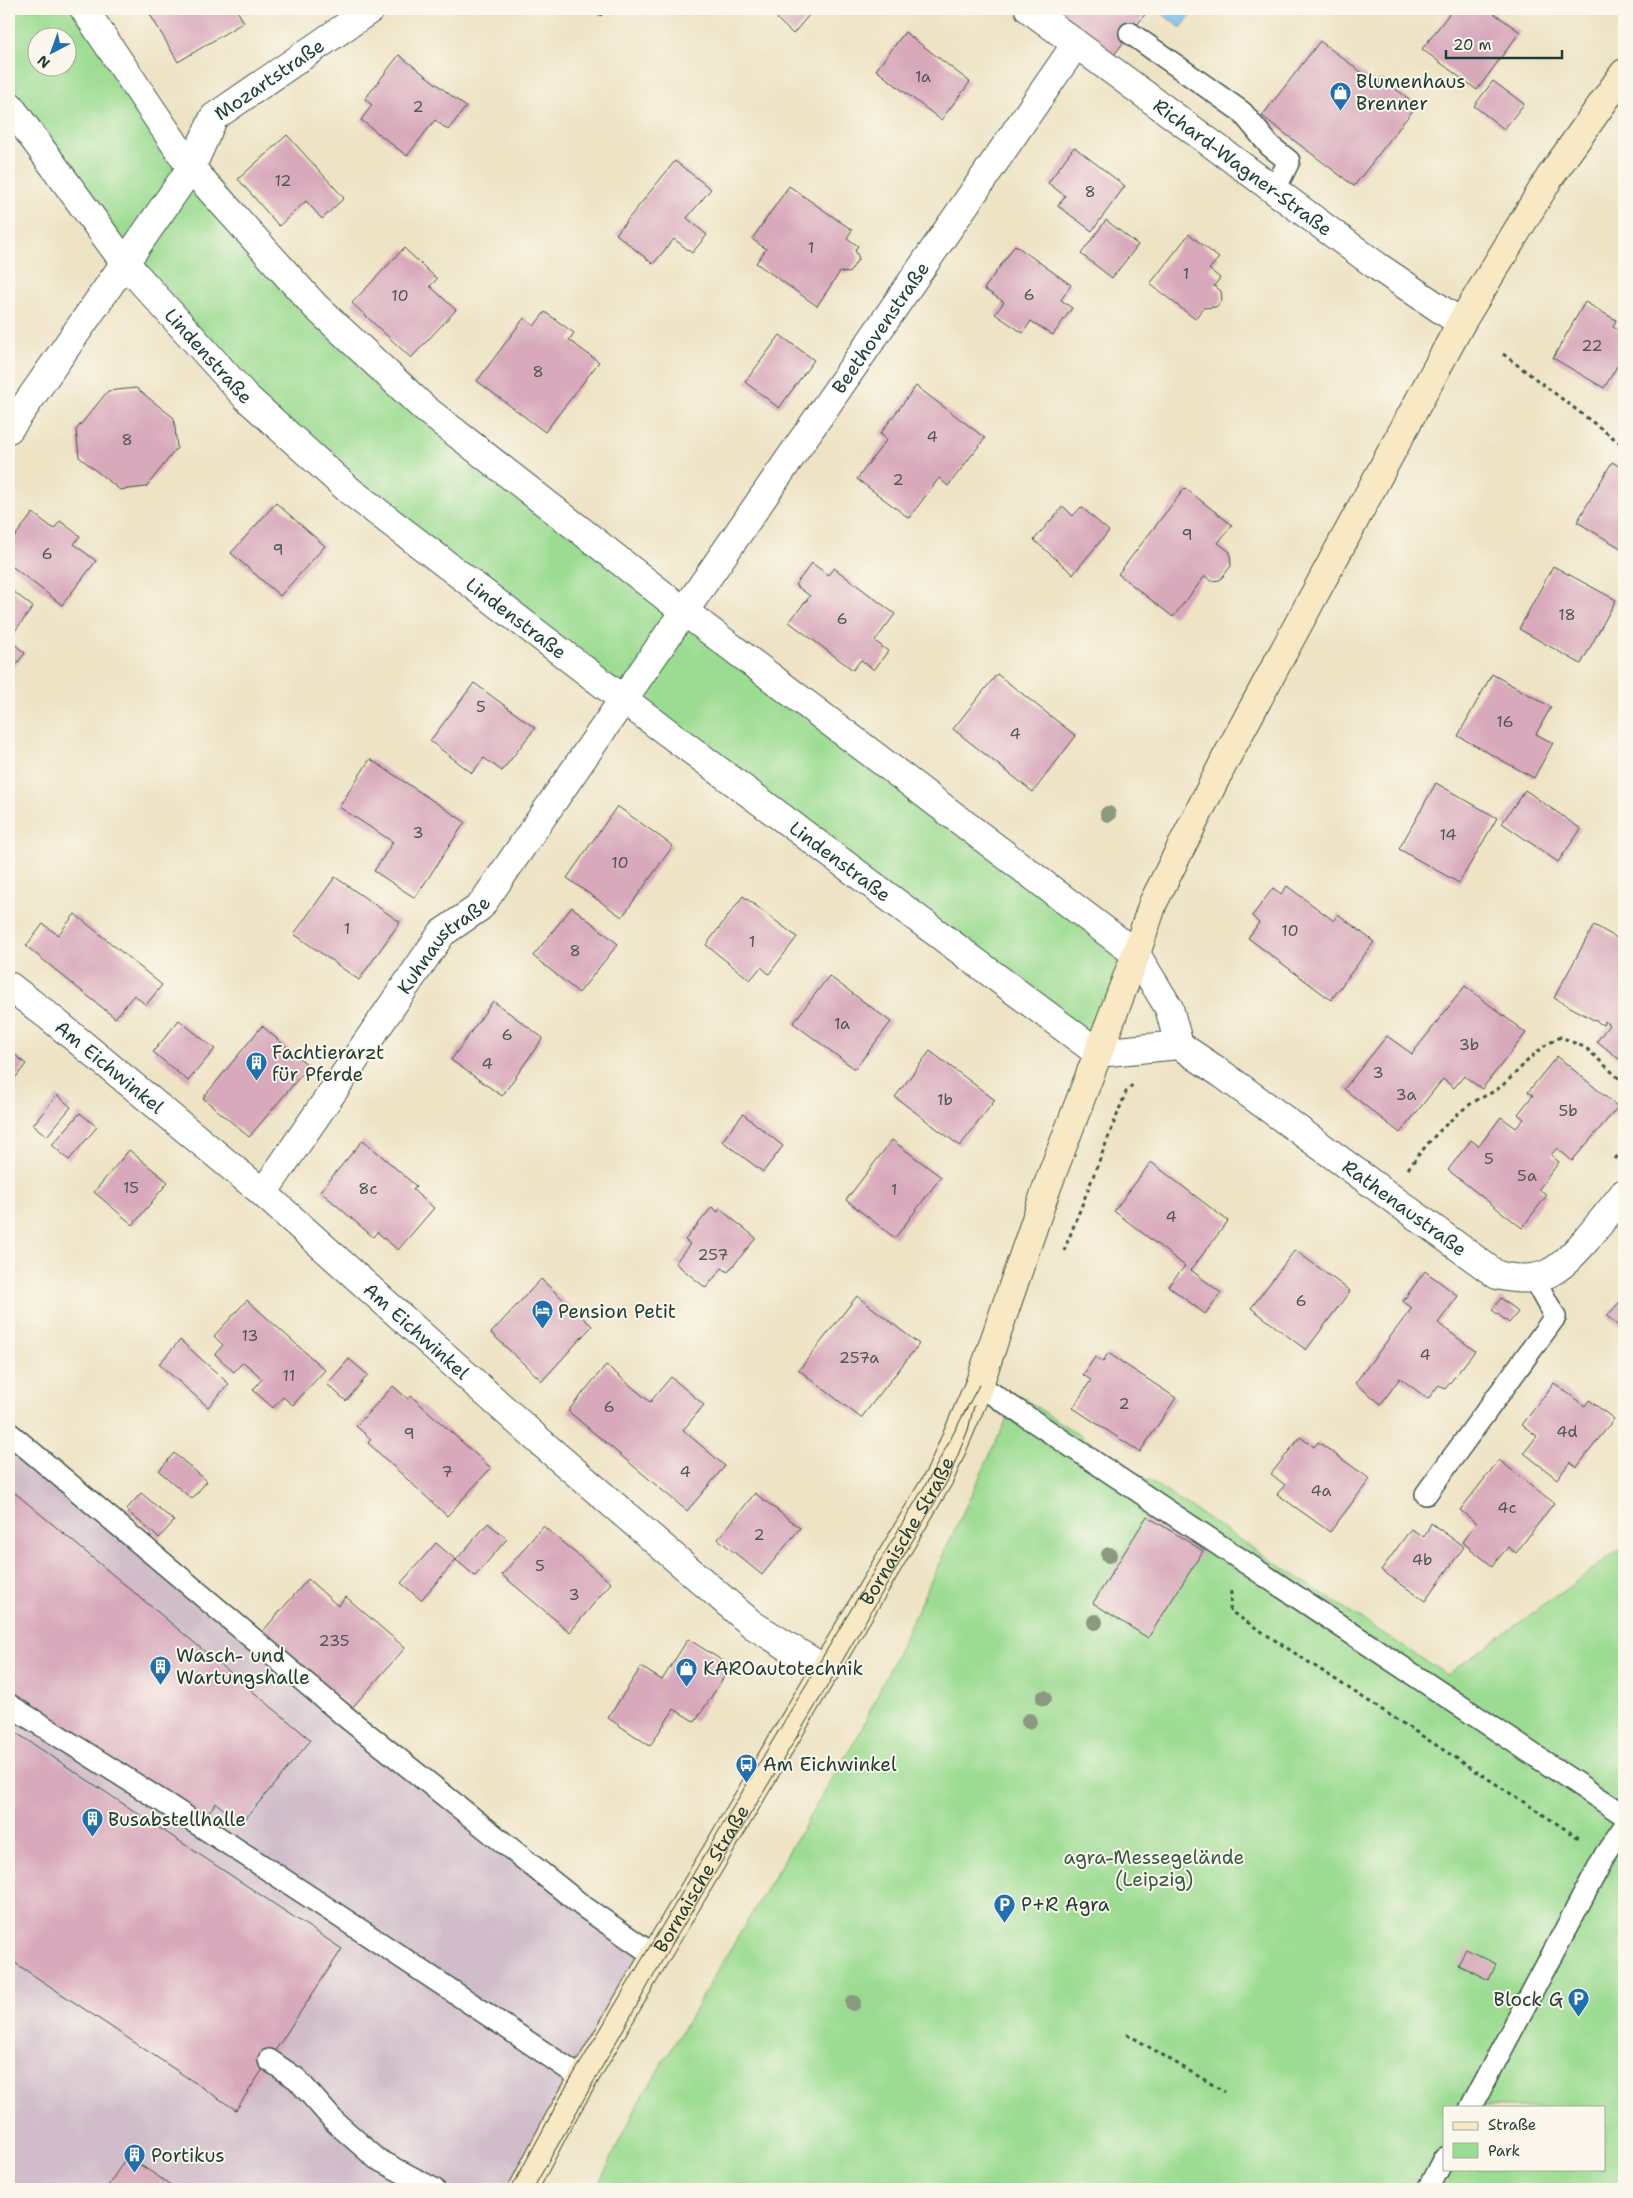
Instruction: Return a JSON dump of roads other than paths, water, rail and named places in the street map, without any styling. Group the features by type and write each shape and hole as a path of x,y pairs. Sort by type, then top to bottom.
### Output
{"main road":[{"name":"Bornaische Straße","path":"523,2189 655,1956 940,1476 980,1385 1048,1187 1154,902 1225,760 1461,323 1550,176 1624,73"}],"street":[{"path":"84,9 191,168 315,306 424,408 685,612 1136,954 1169,1008 1179,1045 1098,1053"},
{"name":"Mozartstraße","path":"9,429 191,168 214,117 371,9"},
{"name":"Richard-Wagner-Straße","path":"1029,9 1377,266 1461,323"},
{"name":"Beethovenstraße","path":"624,700 1076,44"},
{"name":"Lindenstraße","path":"9,105 124,264 246,397 350,491 624,700 1098,1053"},
{"name":"Kuhnaustraße","path":"263,1193 442,933 480,907 624,700"},
{"name":"Am Eichwinkel","path":"9,986 47,1015 263,1193 544,1444 753,1625 826,1670"},
{"name":"Rathenaustraße","path":"1179,1045 1222,1074 1496,1275 1516,1280 1534,1279 1555,1271 1570,1258 1624,1194"}],"lane":[{"path":"1130,34 1242,112 1270,146 1289,161 1275,189"},
{"path":"1426,1494 1555,1316 1534,1279"},
{"path":"980,1385 1234,1554 1621,1805"},
{"path":"9,1433 346,1717 584,1907 655,1956"},
{"path":"9,1705 170,1804 584,2079"},
{"path":"1472,2106 1605,1855 1624,1827"},
{"path":"269,2060 297,2079 335,2122 377,2159 434,2189"},
{"path":"1428,2189 1443,2160"}],"water":[{"path":"1156,9 1195,9 1181,28"}],"tram line":[{"path":"511,2189 566,2087 933,1472 979,1385"},
{"path":"533,2189 662,1961 834,1675 948,1480 968,1430 974,1406"}],"place":[{"name":"Blumenhaus Brenner","path":"1340,111"},
{"name":"Fachtierarzt für Pferde","path":"256,1082"},
{"name":"Pension Petit","path":"542,1330"},
{"name":"Wasch- und Wartungshalle","path":"160,1685"},
{"name":"KAROautotechnik","path":"687,1687"},
{"name":"Am Eichwinkel","path":"747,1783"},
{"name":"Busabstellhalle","path":"92,1838"},
{"name":"P+R Agra","path":"1005,1923"},
{"name":"Block G","path":"1579,2018"},
{"name":"Portikus","path":"135,2174"}],"park label":[{"name":"agra-Messegelände (Leipzig)","path":"1154,1868"}]}
